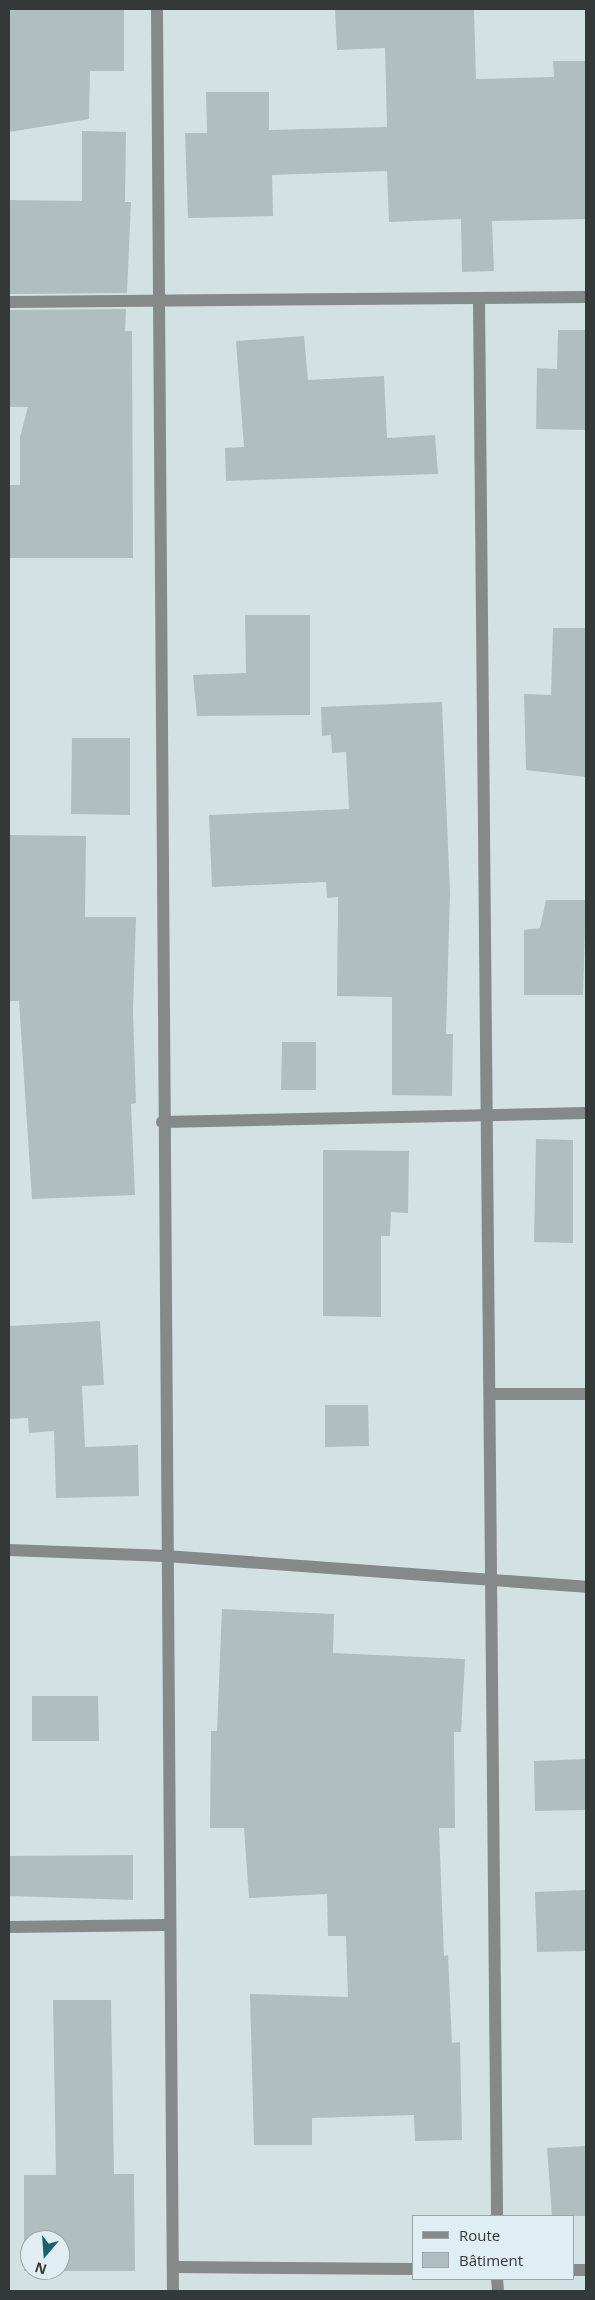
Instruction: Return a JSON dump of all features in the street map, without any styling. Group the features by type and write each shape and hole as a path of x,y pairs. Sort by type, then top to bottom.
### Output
{"street":[{"path":"157,9 167,1925 173,2291"},
{"path":"9,302 479,300 586,297"},
{"path":"479,300 490,1114 491,1577 497,2215"},
{"path":"162,1122 586,1113"},
{"path":"492,1394 586,1394"},
{"path":"9,1550 166,1556 491,1577 586,1587"},
{"path":"9,1927 167,1925"},
{"path":"173,2267 412,2269"}],"building":[{"path":"9,9 124,9 124,71 90,71 89,119 9,132"},
{"path":"335,9 474,9 476,79 554,77 553,61 585,61 586,219 492,221 494,271 462,272 461,219 389,222 387,171 272,175 273,216 188,218 185,133 207,133 206,92 269,92 269,130 387,127 385,48 337,50"},
{"path":"82,131 126,132 125,202 131,202 127,293 9,294 9,200 82,201"},
{"path":"126,309 125,331 132,331 133,558 9,558 9,485 20,485 20,437 28,407 9,407 9,310"},
{"path":"558,330 586,330 586,430 536,429 537,368 557,369"},
{"path":"304,336 308,380 384,376 387,438 435,435 438,474 226,481 225,448 244,447 236,341"},
{"path":"245,615 310,615 310,715 197,716 193,675 246,673"},
{"path":"553,628 586,628 586,777 526,770 524,694 551,695"},
{"path":"442,702 450,893 446,1034 453,1034 452,1096 392,1095 392,997 337,996 338,897 327,898 326,882 212,887 209,815 349,809 346,752 332,753 331,735 322,736 321,707"},
{"path":"72,738 130,738 130,815 71,814"},
{"path":"9,835 86,836 85,917 136,917 133,1011 136,1103 131,1104 135,1195 32,1199 19,1001 9,1001"},
{"path":"546,900 586,900 583,995 524,995 524,930 540,928"},
{"path":"282,1042 316,1042 316,1090 281,1090"},
{"path":"536,1139 573,1140 573,1243 534,1242"},
{"path":"323,1150 409,1151 408,1213 391,1212 390,1236 381,1236 381,1317 323,1316"},
{"path":"100,1321 104,1385 82,1386 85,1447 138,1445 139,1496 56,1498 54,1431 29,1433 28,1418 9,1419 9,1326"},
{"path":"325,1405 368,1405 369,1446 325,1447"},
{"path":"222,1609 334,1614 333,1653 465,1659 461,1732 454,1732 455,1828 439,1828 444,1956 448,1955 452,2043 460,2042 462,2140 415,2141 414,2115 312,2118 312,2145 254,2145 250,1994 348,1997 346,1936 328,1936 327,1894 249,1898 244,1828 210,1828 211,1731 217,1731"},
{"path":"32,1696 98,1696 99,1741 32,1741"},
{"path":"586,1759 586,1810 535,1811 534,1761"},
{"path":"133,1855 133,1900 9,1896 9,1856"},
{"path":"586,1890 586,1951 537,1952 535,1892"},
{"path":"53,2000 111,2000 114,2174 134,2174 135,2271 70,2271 70,2230 24,2230 24,2175 56,2175"},
{"path":"586,2146 586,2216 552,2215 547,2148"}]}
